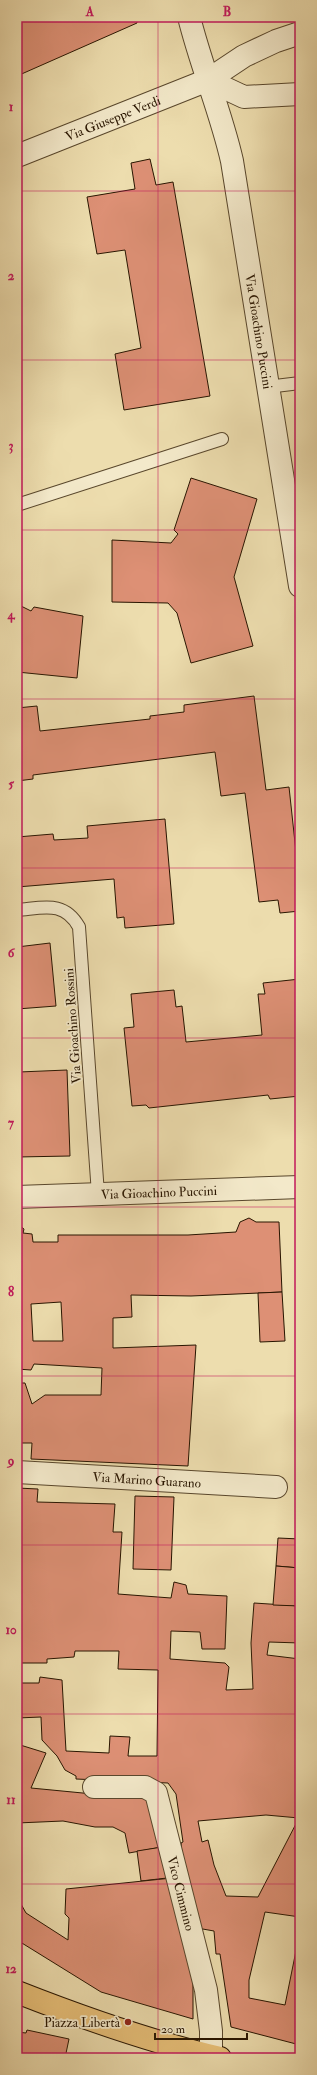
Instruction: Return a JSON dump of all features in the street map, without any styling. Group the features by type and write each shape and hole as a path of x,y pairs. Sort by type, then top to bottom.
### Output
{"main road":[{"path":"17,1992 83,2018 205,2056"}],"street":[{"name":"Via Gioachino Puccini","path":"189,17 225,129 232,161 300,586"},
{"name":"Via Giuseppe Verdi","path":"17,156 208,80 244,56 300,33"},
{"path":"208,80 244,97 300,94"},
{"name":"Via Gioachino Puccini","path":"17,1196 300,1187"},
{"name":"Via Marino Guarano","path":"17,1472 276,1487"},
{"name":"Vico Cimmino","path":"94,1787 145,1788 156,1793 206,1990 211,2031 205,2056"}],"lane":[{"path":"267,387 300,384"},
{"path":"17,505 222,439"},
{"name":"Via Gioachino Rossini","path":"17,910 54,907 73,916 79,927 98,1194"}],"building":[{"path":"18,17 136,17 137,23 17,76 17,28 20,27"},
{"path":"150,159 156,185 173,182 210,396 124,410 115,354 141,348 125,250 97,254 87,197 135,189 131,163"},
{"path":"191,478 257,499 234,577 253,646 191,663 177,613 168,603 112,602 112,540 171,543 178,534 174,530"},
{"path":"17,571 21,606 31,611 34,607 83,616 77,678 17,672"},
{"path":"254,696 266,790 289,787 300,889 300,911 280,913 278,900 259,902 245,793 221,796 215,752 33,775 33,779 17,781 17,708 37,706 40,731 150,719 150,716 184,712 184,705"},
{"path":"165,819 174,924 125,928 124,917 117,918 114,879 17,887 17,837 53,834 54,840 88,838 87,826"},
{"path":"50,943 56,1006 17,1009 17,947"},
{"path":"300,979 300,1096 270,1099 268,1095 149,1108 146,1105 132,1106 124,1028 134,1027 131,994 174,990 176,1007 182,1006 186,1042 262,1035 258,994 265,994 263,983"},
{"path":"67,1070 70,1156 17,1157 17,1094 20,1094 19,1072"},
{"path":"249,1218 256,1222 279,1222 282,1292 191,1296 131,1295 132,1317 113,1318 113,1348 196,1345 188,1466 31,1459 32,1443 17,1443 17,1383 25,1383 32,1404 45,1395 101,1395 102,1368 34,1364 31,1370 17,1369 17,1224 24,1229 23,1233 32,1234 33,1242 58,1242 58,1235 188,1235 236,1232 240,1222","holes":["61,1302 63,1341 33,1341 31,1304"]},
{"path":"282,1292 285,1341 260,1342 258,1293"},
{"path":"17,1488 38,1489 37,1502 115,1504 113,1532 122,1532 118,1594 171,1598 174,1582 186,1585 188,1594 227,1596 225,1649 202,1649 200,1632 171,1631 170,1659 225,1663 229,1667 226,1690 253,1689 251,1643 254,1603 300,1606 300,1643 269,1642 267,1655 300,1659 300,1688 297,1687 298,1789 300,1789 300,1917 265,1912 249,1980 249,1998 285,2005 300,1931 300,2045 231,2027 220,1954 216,1954 214,1931 197,1928 186,1867 183,1864 181,1843 183,1842 176,1794 168,1783 76,1779 76,1776 65,1770 57,1756 42,1740 41,1717 17,1718 17,1683 39,1683 40,1677 62,1680 66,1751 109,1753 110,1736 130,1737 128,1756 157,1756 158,1670 118,1669 119,1651 75,1651 74,1657 47,1659 47,1663 17,1663","holes":["266,1815 299,1818 258,1897 226,1896 214,1865 208,1840 202,1842 198,1821"]},
{"path":"135,1496 174,1497 171,1570 133,1569"},
{"path":"278,1538 300,1539 300,1568 276,1566"},
{"path":"276,1566 300,1568 300,1606 273,1605"},
{"path":"17,1744 46,1753 31,1788 124,1797 154,1797 162,1847 129,1853 125,1833 113,1827 95,1827 63,1821 17,1823"},
{"path":"162,1847 167,1878 141,1881 137,1851"},
{"path":"172,1878 193,1967 193,2019 101,1992 17,1940 17,1897 26,1913 68,1940 69,1918 65,1914 66,1889"},
{"path":"27,2030 69,2039 65,2058 17,2058 17,2032 26,2033"}],"place":[{"name":"Piazza Libertà","path":"128,2022"}]}
